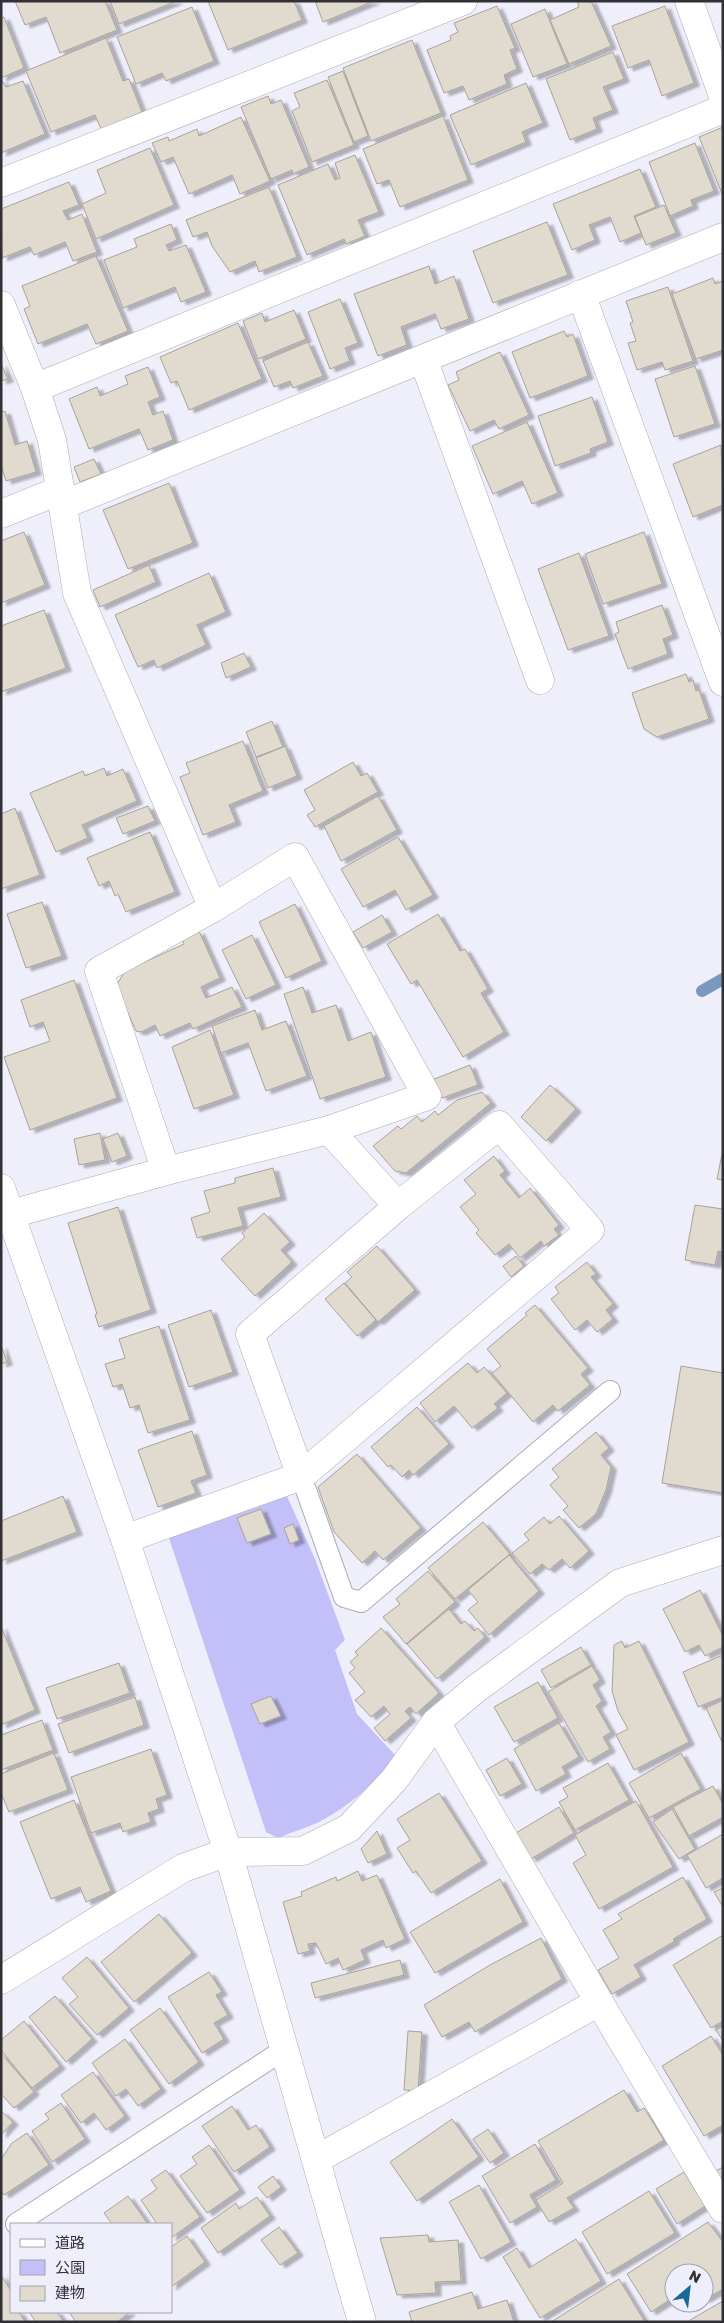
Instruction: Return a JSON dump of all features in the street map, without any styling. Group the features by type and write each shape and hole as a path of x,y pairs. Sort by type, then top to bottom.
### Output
{"street":[{"path":"1,183 462,1"},
{"path":"689,1 723,96"},
{"path":"34,388 723,110"},
{"path":"1,514 62,498 423,359 723,237"},
{"path":"582,294 723,682"},
{"path":"1,305 34,388 52,440 77,593 213,908"},
{"path":"423,359 540,680"},
{"path":"11,1233 166,1171 329,1130 426,1096 295,857 213,908 99,971 166,1171"},
{"path":"125,1538 300,1476 590,1230 499,1125 398,1206 250,1334 300,1476"},
{"path":"329,1130 398,1206"},
{"path":"1,1188 11,1233 125,1538 228,1852 362,2322"},
{"path":"1,1980 183,1868 228,1852 303,1851 349,1828 394,1780 436,1722 477,1688 620,1583 723,1550"},
{"path":"436,1722 723,2209"},
{"path":"317,2159 600,2002"}],"lane":[{"path":"300,1476 344,1598 361,1602 610,1391"},
{"path":"18,2223 285,2049"}],"green space":[{"path":"287,1496 315,1559 345,1640 335,1650 357,1714 396,1756 389,1766 362,1793 341,1809 319,1822 278,1838 266,1832 169,1538"}],"building":[{"path":"15,1 105,1 117,30 60,53 46,17 25,25"},
{"path":"110,1 177,1 119,24"},
{"path":"208,1 294,1 302,20 228,50"},
{"path":"315,1 374,1 323,22"},
{"path":"577,1 591,1 611,46 569,64 550,20 579,7"},
{"path":"497,6 515,48 510,50 517,69 504,75 507,84 469,100 463,86 444,93 427,50 451,40 450,36 458,32 454,23"},
{"path":"665,6 694,83 662,96 649,60 628,68 612,26"},
{"path":"192,7 214,61 166,81 162,73 136,84 117,37"},
{"path":"545,9 567,64 533,77 511,24"},
{"path":"4,17 24,68 1,78 1,18"},
{"path":"106,38 123,81 129,79 142,112 101,129 95,115 51,132 26,71"},
{"path":"412,40 441,113 371,141 343,68"},
{"path":"613,52 624,79 603,87 613,110 593,118 597,129 570,140 546,79"},
{"path":"343,71 368,136 354,142 328,77"},
{"path":"1,79 6,87 23,81 45,134 1,153"},
{"path":"327,80 354,145 312,162 292,111 300,107 294,93"},
{"path":"526,83 543,123 522,132 526,142 471,165 450,115"},
{"path":"268,96 271,104 281,100 309,167 293,174 292,170 271,179 241,107"},
{"path":"443,116 468,180 400,207 389,180 377,184 363,149"},
{"path":"241,117 270,181 240,194 232,175 189,194 173,157 161,162 152,143 168,137 169,141 197,129 199,136"},
{"path":"723,127 723,196 699,137"},
{"path":"695,143 714,191 691,200 693,206 670,216 649,162"},
{"path":"150,148 174,205 96,239 82,204 106,193 97,170"},
{"path":"355,155 379,212 358,220 365,236 346,244 344,239 307,255 278,185 328,164 335,180 340,178 335,163"},
{"path":"640,169 656,207 634,216 641,233 620,242 610,217 589,225 595,240 572,250 553,204"},
{"path":"69,182 79,205 63,211 68,220 82,214 97,252 73,261 65,242 34,255 30,247 2,258 1,209"},
{"path":"269,187 297,257 259,272 255,261 230,272 212,246 207,232 193,237 186,220"},
{"path":"664,205 676,233 646,245 635,217"},
{"path":"547,222 568,275 493,303 473,251"},
{"path":"171,224 177,240 166,245 169,251 186,245 206,292 181,302 175,287 123,308 104,260 137,247 134,239"},
{"path":"96,256 128,331 96,344 87,324 38,344 24,309 30,306 22,286"},
{"path":"429,266 435,284 454,276 469,319 441,329 435,314 401,327 407,345 378,356 354,294"},
{"path":"713,278 715,284 723,281 723,350 696,359 672,294"},
{"path":"668,287 693,361 665,370 662,362 637,370 628,343 636,341 630,323 633,322 626,301"},
{"path":"340,299 358,343 345,348 350,361 330,369 308,312"},
{"path":"294,310 306,339 258,359 243,321 262,313 265,322"},
{"path":"238,323 262,379 189,410 177,381 171,383 160,357"},
{"path":"564,331 567,337 573,334 588,376 530,398 512,352"},
{"path":"308,342 323,376 293,388 290,381 274,387 263,361"},
{"path":"500,352 529,415 499,429 494,420 470,431 448,385 459,380 456,372"},
{"path":"1,364 8,379 1,381"},
{"path":"695,366 715,424 674,437 655,379"},
{"path":"148,367 160,397 148,402 153,415 163,411 173,440 148,450 139,429 89,449 69,399 97,387 100,396 128,384 125,376"},
{"path":"592,397 608,442 590,449 591,453 555,466 538,416"},
{"path":"5,411 15,445 27,441 36,472 6,481 1,465 1,412"},
{"path":"527,422 558,493 532,504 522,481 493,494 472,446"},
{"path":"721,445 723,505 693,517 673,464"},
{"path":"94,459 101,474 80,482 74,467"},
{"path":"169,483 193,543 128,569 103,510"},
{"path":"24,532 45,585 1,603 1,541"},
{"path":"644,532 662,584 603,604 585,554"},
{"path":"579,553 609,636 568,650 538,569"},
{"path":"149,565 156,582 100,607 93,590"},
{"path":"209,573 226,612 197,625 206,645 157,668 154,660 138,667 115,615"},
{"path":"662,605 673,635 663,639 668,654 628,669 615,634 619,632 616,622"},
{"path":"44,610 66,668 1,692 1,626"},
{"path":"244,653 251,667 226,678 221,663"},
{"path":"686,674 689,682 693,680 696,691 699,690 709,719 657,737 644,729 632,693"},
{"path":"272,721 283,747 256,757 246,732"},
{"path":"243,741 263,791 229,805 236,822 203,835 180,777 190,773 186,763"},
{"path":"285,746 297,776 268,788 256,758"},
{"path":"353,762 361,776 367,773 378,792 315,827 307,815 315,810 304,790"},
{"path":"104,768 107,776 123,769 137,801 82,825 88,838 56,852 30,793 83,771 85,776"},
{"path":"378,796 397,830 341,861 324,826"},
{"path":"148,806 155,821 123,834 116,818"},
{"path":"15,808 40,875 1,889 1,814"},
{"path":"150,832 175,892 126,912 118,894 115,896 109,881 99,886 87,858"},
{"path":"398,837 433,895 406,910 395,890 363,907 341,869"},
{"path":"42,902 62,956 26,968 7,914"},
{"path":"295,904 322,961 286,978 259,922"},
{"path":"438,914 460,951 465,949 488,989 481,993 504,1032 463,1057 417,980 411,984 387,944"},
{"path":"382,915 392,932 363,948 353,932"},
{"path":"199,931 220,978 201,987 206,998 232,987 242,1007 193,1029 190,1023 160,1036 155,1025 141,1032 136,1031 116,986 125,971 184,944 182,939"},
{"path":"252,935 276,985 246,999 222,950"},
{"path":"74,980 117,1098 30,1130 4,1057 50,1041 43,1022 30,1027 21,1000"},
{"path":"303,987 312,1013 336,1005 348,1041 371,1032 386,1077 320,1099 284,994"},
{"path":"255,1010 262,1030 286,1021 307,1076 266,1091 248,1043 221,1053 212,1026"},
{"path":"210,1030 234,1095 194,1109 172,1047"},
{"path":"470,1065 478,1085 442,1098 432,1080"},
{"path":"550,1085 576,1109 546,1141 521,1117"},
{"path":"482,1092 491,1103 406,1173 395,1171 373,1146 398,1126 401,1129 417,1116 422,1122 435,1111 438,1115 457,1100"},
{"path":"100,1133 105,1160 79,1165 74,1139"},
{"path":"118,1133 127,1156 112,1162 103,1139"},
{"path":"723,1149 723,1180 717,1179"},
{"path":"494,1156 505,1171 500,1175 519,1198 530,1188 559,1225 554,1229 559,1235 544,1246 541,1241 520,1258 509,1244 495,1255 476,1233 479,1230 460,1207 476,1194 464,1180"},
{"path":"273,1168 281,1197 238,1208 243,1226 197,1238 191,1218 210,1212 204,1191 235,1183 235,1178"},
{"path":"695,1205 723,1209 723,1252 718,1251 715,1265 685,1260"},
{"path":"118,1207 151,1310 99,1327 95,1315 97,1314 68,1223"},
{"path":"264,1213 290,1242 281,1250 292,1262 255,1296 221,1259 245,1237 242,1233"},
{"path":"377,1246 415,1290 378,1322 345,1283 352,1277 347,1272"},
{"path":"516,1256 524,1266 511,1277 503,1266"},
{"path":"587,1262 596,1274 591,1277 613,1304 606,1310 613,1319 597,1332 587,1320 575,1330 551,1299 559,1293 555,1287"},
{"path":"344,1283 376,1320 357,1336 325,1299"},
{"path":"535,1305 588,1368 581,1374 590,1385 558,1411 553,1405 533,1422 492,1373 501,1366 487,1349 527,1315 525,1313"},
{"path":"211,1310 233,1372 189,1387 168,1325"},
{"path":"159,1326 190,1420 148,1433 139,1405 130,1408 122,1384 113,1387 105,1364 125,1358 119,1339"},
{"path":"1,1345 7,1362 1,1364"},
{"path":"468,1363 477,1373 484,1367 507,1393 494,1404 498,1408 472,1428 454,1406 435,1422 420,1403"},
{"path":"681,1366 723,1373 723,1493 662,1483"},
{"path":"417,1407 449,1444 413,1475 409,1470 402,1477 391,1465 388,1467 371,1447"},
{"path":"192,1431 207,1475 191,1481 196,1493 158,1507 138,1450"},
{"path":"596,1432 609,1448 601,1455 611,1467 606,1490 596,1514 579,1528 563,1510 568,1506 550,1485 559,1477 552,1469"},
{"path":"357,1454 421,1528 383,1560 375,1551 362,1563 334,1532 318,1487"},
{"path":"63,1496 77,1532 1,1561 1,1521"},
{"path":"261,1509 271,1534 247,1543 237,1518"},
{"path":"559,1516 589,1551 570,1568 562,1559 549,1570 542,1564 530,1574 512,1553 529,1540 524,1534 544,1517 550,1524"},
{"path":"483,1522 510,1554 455,1599 428,1568"},
{"path":"293,1524 299,1540 290,1544 284,1528"},
{"path":"509,1555 539,1591 489,1635 468,1610 478,1602 468,1590"},
{"path":"428,1571 455,1602 406,1644 383,1617 400,1604 396,1599"},
{"path":"700,1590 723,1636 723,1647 705,1656 699,1645 685,1652 663,1609"},
{"path":"449,1609 461,1624 465,1621 474,1631 478,1628 485,1637 437,1679 407,1644"},
{"path":"1,1626 35,1710 1,1725"},
{"path":"381,1628 439,1693 416,1714 410,1707 405,1711 411,1718 385,1741 374,1728 390,1714 384,1706 371,1717 355,1700 365,1692 349,1673 355,1668 350,1662 358,1655 355,1652"},
{"path":"622,1641 625,1648 639,1641 689,1742 634,1770 616,1735 628,1729 618,1711 612,1691 614,1645"},
{"path":"581,1647 591,1665 551,1688 541,1670"},
{"path":"723,1655 723,1697 698,1707 683,1672"},
{"path":"119,1663 130,1693 57,1719 46,1688"},
{"path":"592,1666 600,1680 593,1685 602,1701 596,1706 611,1732 603,1737 610,1749 588,1762 548,1692"},
{"path":"538,1682 558,1718 514,1742 494,1707"},
{"path":"271,1696 281,1716 260,1724 251,1704"},
{"path":"135,1697 144,1725 69,1753 58,1724"},
{"path":"723,1700 723,1744 706,1708"},
{"path":"42,1720 53,1750 1,1770 1,1735"},
{"path":"559,1723 579,1757 562,1767 566,1774 536,1791 514,1749"},
{"path":"151,1749 167,1795 156,1799 159,1809 148,1813 151,1822 123,1832 120,1823 91,1833 71,1777"},
{"path":"54,1753 68,1790 9,1812 1,1793 1,1774"},
{"path":"681,1753 701,1789 649,1818 629,1783"},
{"path":"507,1758 522,1784 500,1796 486,1770"},
{"path":"608,1763 629,1800 575,1830 559,1802 568,1797 563,1788"},
{"path":"713,1786 723,1804 723,1817 689,1836 673,1807"},
{"path":"439,1793 482,1861 431,1893 416,1871 413,1873 397,1848 410,1840 397,1819"},
{"path":"74,1800 111,1891 86,1902 80,1887 51,1899 20,1822"},
{"path":"636,1801 673,1867 599,1909 573,1863 586,1855 575,1835"},
{"path":"559,1807 574,1833 531,1859 516,1833"},
{"path":"672,1809 695,1849 679,1859 653,1822"},
{"path":"377,1831 387,1854 368,1863 361,1849"},
{"path":"723,1834 723,1878 706,1888 687,1855"},
{"path":"358,1871 362,1881 377,1875 405,1939 386,1948 383,1940 361,1950 365,1960 343,1970 338,1958 326,1964 316,1943 308,1944 310,1951 298,1954 283,1902 302,1896 301,1892 336,1877 337,1881"},
{"path":"683,1877 707,1919 673,1939 675,1941 634,1965 641,1977 612,1994 598,1970 619,1958 603,1930 622,1919 618,1914"},
{"path":"500,1879 523,1922 435,1973 410,1932"},
{"path":"723,1888 723,1907 714,1892"},
{"path":"159,1914 192,1953 134,2002 101,1962"},
{"path":"723,1935 723,2021 711,2028 673,1965"},
{"path":"541,1938 562,1979 475,2032 469,2022 442,2037 424,2005 490,1965"},
{"path":"87,1957 129,2008 97,2035 69,2004 78,1997 62,1978"},
{"path":"400,1960 404,1975 315,1998 311,1983"},
{"path":"209,1972 222,1992 216,1995 228,2015 214,2023 224,2039 202,2053 168,1997"},
{"path":"55,1996 92,2039 66,2062 29,2017"},
{"path":"160,2008 199,2062 169,2084 130,2030"},
{"path":"24,2021 60,2066 32,2088 1,2050 1,2040"},
{"path":"723,2026 723,2041 716,2030"},
{"path":"408,2031 422,2032 418,2091 404,2090"},
{"path":"711,2036 723,2055 723,2125 704,2136 662,2066"},
{"path":"125,2039 161,2089 138,2106 126,2089 116,2096 92,2063"},
{"path":"1,2053 34,2092 14,2108 1,2094"},
{"path":"93,2072 125,2116 106,2130 94,2113 81,2123 61,2095"},
{"path":"624,2090 637,2112 644,2108 664,2140 567,2198 574,2208 549,2222 536,2200 563,2183 538,2141"},
{"path":"61,2103 85,2139 52,2162 32,2131 49,2119 45,2114"},
{"path":"232,2106 248,2130 256,2125 270,2147 234,2172 202,2126"},
{"path":"1,2111 13,2122 1,2135"},
{"path":"452,2119 479,2157 417,2201 390,2162"},
{"path":"488,2129 504,2153 490,2163 473,2139"},
{"path":"27,2133 49,2165 4,2195 1,2191 1,2159 12,2143"},
{"path":"535,2144 556,2180 530,2195 537,2207 510,2223 482,2176"},
{"path":"209,2145 240,2190 207,2213 180,2176 197,2164 192,2157"},
{"path":"723,2167 723,2189 714,2172"},
{"path":"166,2170 200,2217 172,2237 172,2223 156,2223 141,2200 157,2189 151,2180"},
{"path":"684,2172 705,2206 677,2224 656,2189"},
{"path":"273,2176 281,2187 267,2198 258,2187"},
{"path":"479,2185 511,2242 481,2259 449,2202"},
{"path":"649,2191 675,2233 607,2274 582,2232"},
{"path":"128,2196 147,2223 111,2223 104,2213"},
{"path":"257,2197 270,2216 218,2253 201,2228 236,2203 239,2209"},
{"path":"708,2222 723,2242 723,2289 714,2294 714,2263 664,2263 664,2304 651,2312 627,2274"},
{"path":"279,2227 298,2253 280,2265 261,2240"},
{"path":"428,2235 429,2242 458,2240 461,2281 435,2282 436,2293 397,2295 380,2238"},
{"path":"187,2236 205,2262 172,2286 172,2246"},
{"path":"576,2239 601,2281 540,2318 503,2257 517,2248 529,2268"},
{"path":"1,2275 10,2289 10,2313 20,2313 25,2322 1,2322"},
{"path":"619,2279 645,2322 551,2322"},
{"path":"472,2292 478,2309 507,2300 514,2322 412,2322 409,2312"},
{"path":"723,2301 723,2322 691,2322 690,2320 702,2313 714,2313 714,2306"},
{"path":"30,2313 58,2313 64,2322 36,2322"},
{"path":"70,2313 129,2313 117,2322 76,2322"}],"waterway":[{"path":"702,991 723,979"}]}
